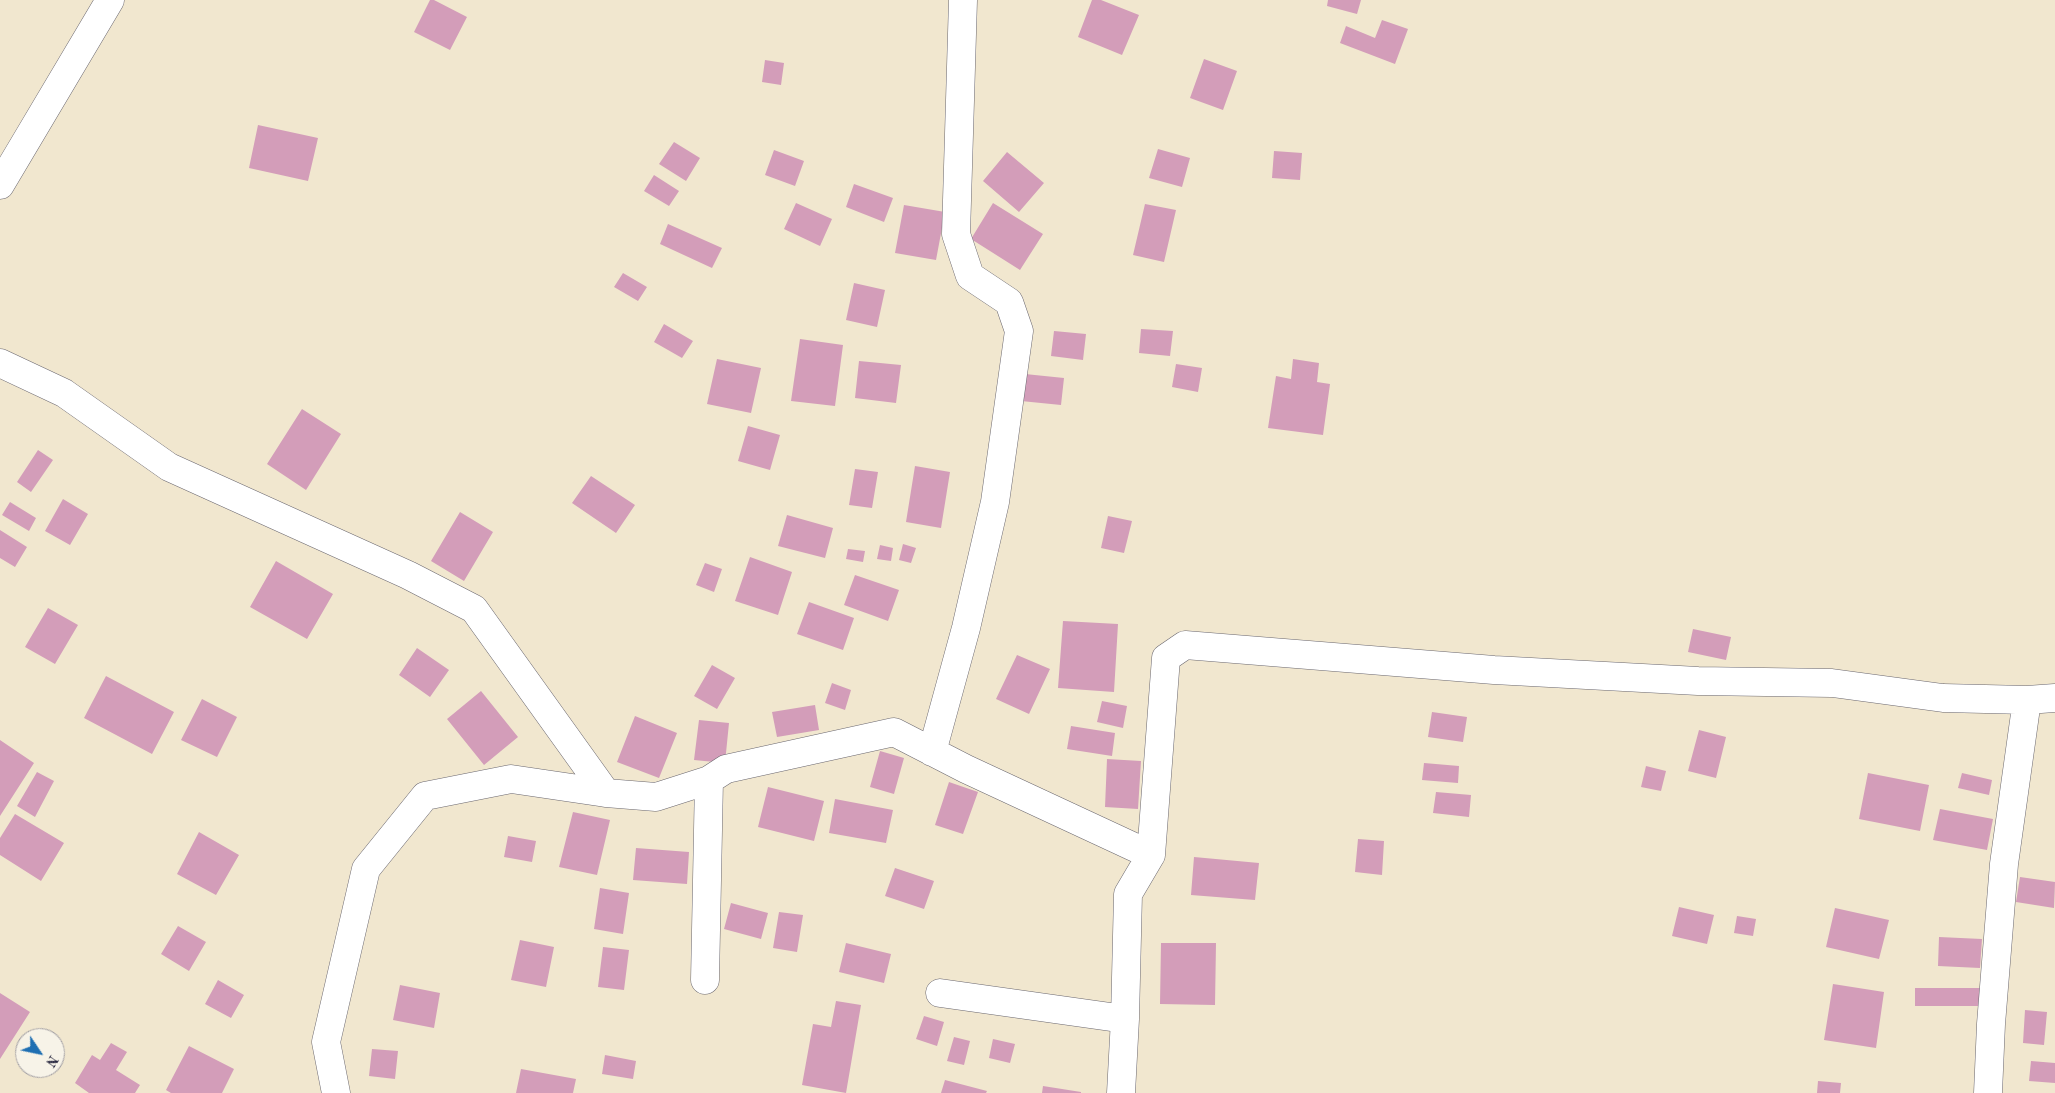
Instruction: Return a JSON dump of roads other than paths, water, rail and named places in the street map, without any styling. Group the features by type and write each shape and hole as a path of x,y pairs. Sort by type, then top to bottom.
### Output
{"street":[{"path":"0,184 110,0"},
{"path":"932,752 966,628 995,502 1019,332 1008,302 970,276 956,234 963,0"},
{"path":"0,362 64,393 169,467 408,575 474,609 606,794"},
{"path":"1120,1093 1125,1019 1128,894 1151,855 1166,658 1185,645 1494,670 1698,681 1832,683 1944,698 2027,700 2055,698"},
{"path":"1988,1093 1991,1024 2004,864 2027,700"},
{"path":"336,1093 326,1042 366,869 425,796 512,779 606,794 656,797 709,780 726,769 894,732 932,752 1151,855"},
{"path":"705,980 709,780"},
{"path":"940,993 1125,1019"}]}
